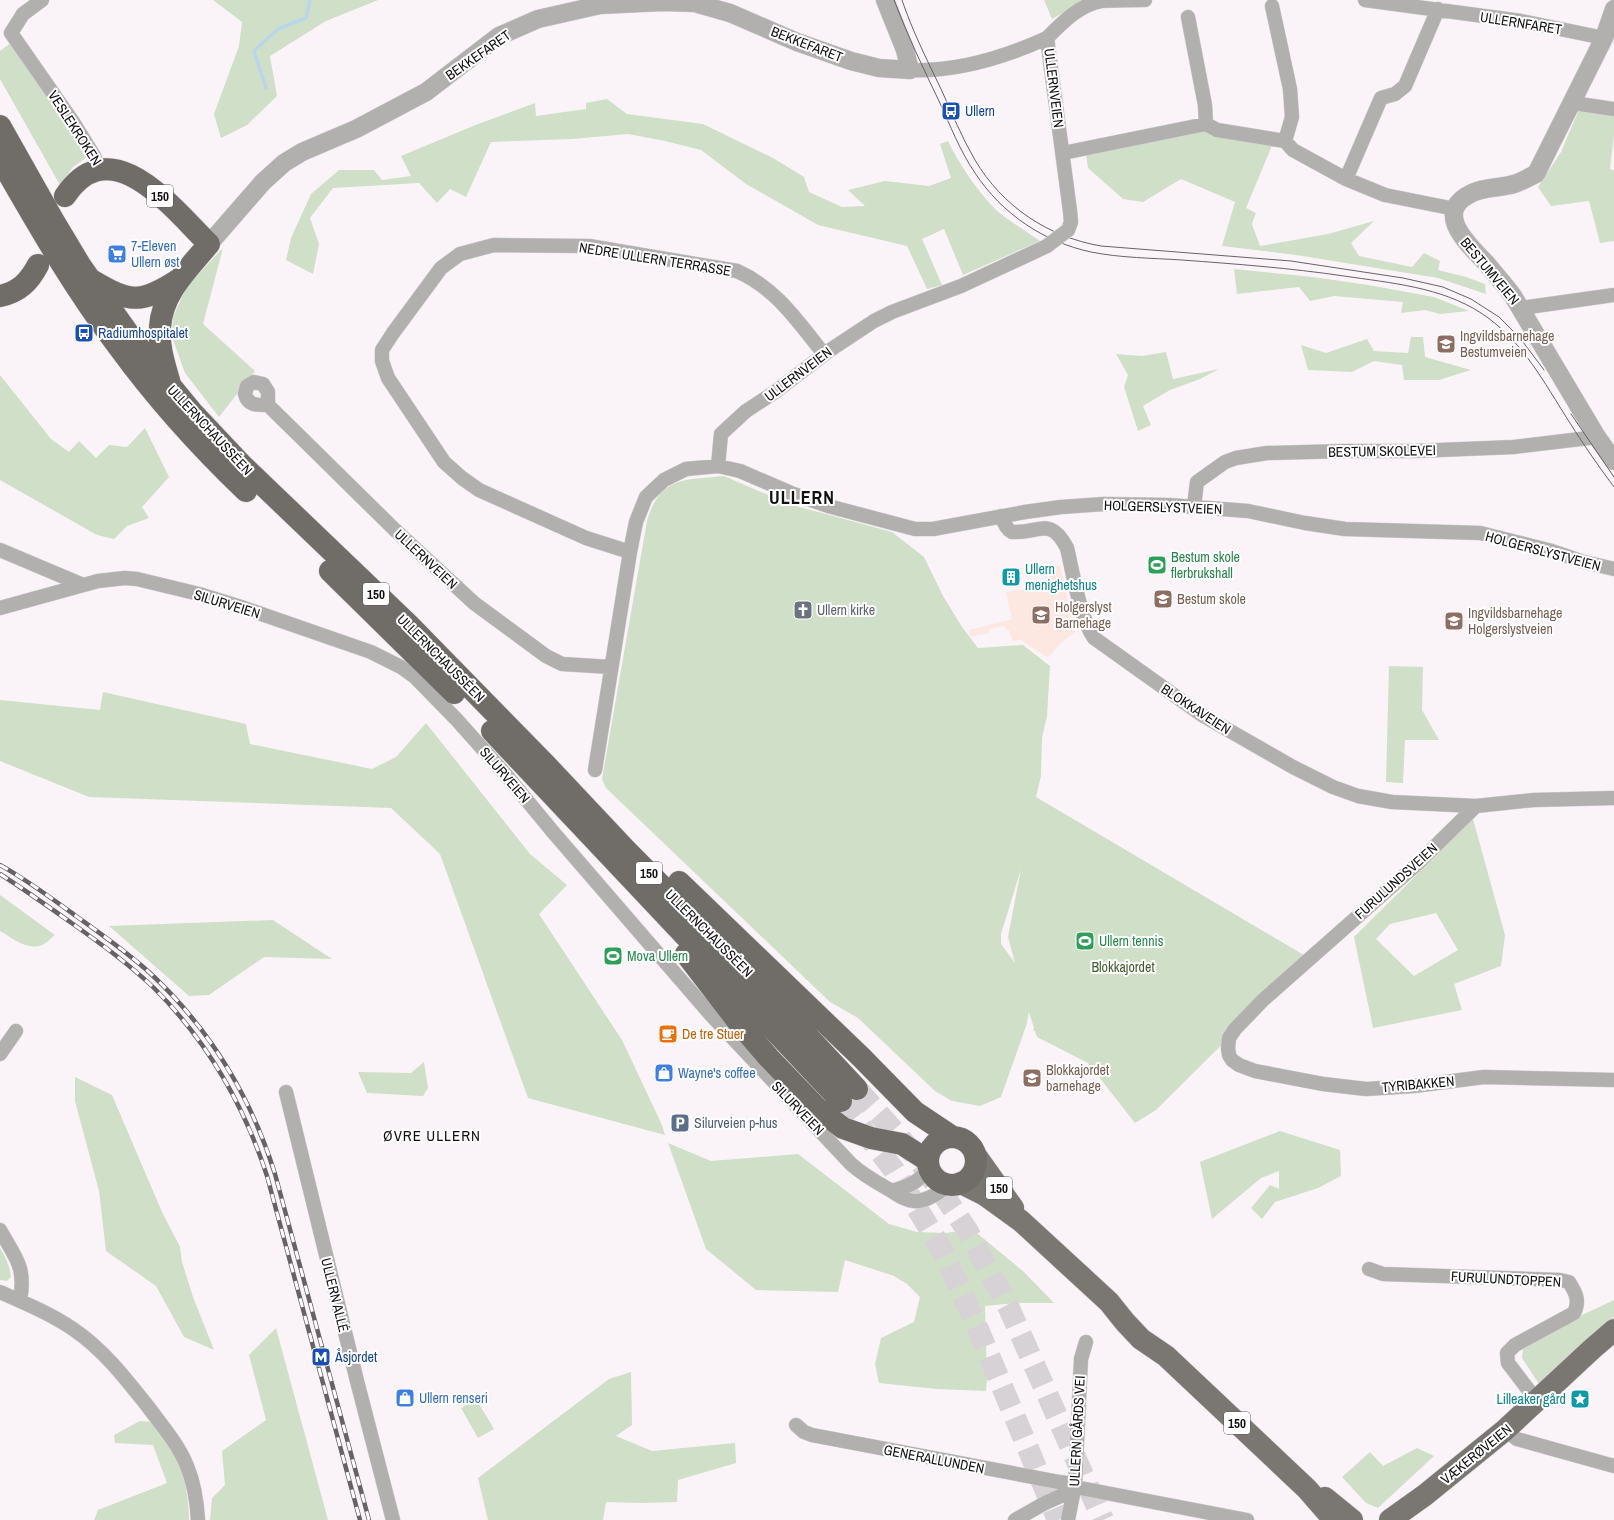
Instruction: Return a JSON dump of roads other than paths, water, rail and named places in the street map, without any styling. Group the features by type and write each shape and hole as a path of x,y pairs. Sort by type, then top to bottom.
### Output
{"highway":[{"name":"ULLERNCHAUSSÉEN","path":"0,126 53,220 90,279 133,340 172,389 237,461 408,625 546,764 626,850 755,980 849,1095 630,877 490,729 397,636 196,441 117,345 71,279 21,197 0,159"},
{"name":"VESLEKROKEN","path":"99,170 105,169 121,171 144,183 164,200 209,244"},
{"name":"150","path":"66,196 81,178 99,170"},
{"name":"150","path":"0,177 21,197"},
{"name":"150","path":"172,389 163,355 160,326 168,298 178,280 209,244"},
{"path":"0,296 12,293 22,287 30,279 38,265"},
{"name":"150","path":"90,279 118,295 136,298 154,294 178,280"},
{"path":"546,764 640,846 861,1057 915,1112 951,1136 964,1139 974,1149 976,1156 975,1169 972,1175 954,1184 936,1179 928,1164 902,1144 871,1138 843,1128 810,1102 769,1058 719,998 630,877"},
{"path":"928,1164 932,1146 937,1141 951,1136"}],"main road":[{"name":"150","path":"976,1156 1021,1221"},
{"name":"150","path":"954,1184 990,1199 1021,1221 1109,1302 1131,1315 1147,1329 1166,1356 1308,1489 1334,1520"},
{"name":"VÆKERØVEIEN","path":"1390,1520 1425,1495 1505,1430 1614,1330"},
{"name":"150","path":"1308,1489 1330,1500 1352,1520"},
{"name":"VÆKERØVEIEN","path":"1408,1520 1425,1495"}],"street":[{"name":"VESLEKROKEN","path":"42,0 23,14 11,33 73,122 94,156 99,170"},
{"path":"885,0 905,50 910,70"},
{"name":"ULLERNVEIEN","path":"718,466 721,434 746,411 775,392 824,354 874,321 892,312 961,286 1047,246 1068,230 1071,222 1070,211 1047,38 1064,21 1080,10 1100,1 1145,0"},
{"name":"ULLERNFARET","path":"1365,0 1521,21 1604,38"},
{"name":"BEKKEFARET","path":"209,244 263,182 284,163 302,152 356,129 426,92 499,36 538,19 607,5 663,2 695,4 730,13 797,42 851,61 879,68 910,70 962,66 992,60 1023,49 1047,38"},
{"path":"1272,6 1290,89 1292,117 1284,141"},
{"path":"1346,179 1381,98 1395,94 1405,86 1438,9"},
{"path":"1063,153 1206,124 1218,130 1284,141 1293,150 1346,179 1385,195 1455,209 1463,198 1474,192 1514,184 1536,174 1573,103 1604,38 1614,9"},
{"path":"1188,17 1205,105 1206,124"},
{"path":"1573,103 1614,109"},
{"name":"BESTUMVEIEN","path":"1455,209 1455,223 1459,234 1503,283 1521,308 1598,437 1614,461"},
{"name":"NEDRE ULLERN TERRASSE","path":"630,552 586,538 479,490 462,478 444,462 388,378 382,361 382,350 391,335 440,268 460,254 494,245 589,246 737,272 751,277 768,289 782,302 824,354"},
{"path":"1521,308 1614,295"},
{"name":"ULLERNVEIEN","path":"268,405 395,530 474,603 546,656 569,664 610,667"},
{"name":"BESTUM SKOLEVEI","path":"1194,506 1197,482 1217,466 1253,455 1267,453 1415,451 1514,447 1598,437"},
{"path":"595,770 610,667 630,552 636,522 646,497 664,480 686,469 718,466"},
{"name":"HOLGERSLYSTVEIEN","path":"718,466 740,471 791,493 828,506 915,529 933,529 1001,516 1061,507 1104,504 1194,506 1248,511 1305,523 1345,529 1480,534 1552,551 1584,562 1614,569"},
{"name":"BLOKKAVEIEN","path":"1001,516 1009,530 1012,532 1044,528 1055,531 1062,538 1067,548 1084,616 1089,631 1094,638 1202,715 1308,775 1349,793 1392,802 1476,806"},
{"path":"0,550 83,584"},
{"name":"SILURVEIEN","path":"0,608 83,584 111,579 137,579 199,594 244,608 371,652 392,662 416,677 457,720 722,1026 851,1164 863,1174 907,1200 931,1197 954,1184"},
{"path":"1476,806 1534,800 1614,798"},
{"name":"FURULUNDSVEIEN","path":"1229,1055 1229,1038 1235,1029 1263,1000 1417,864 1476,806"},
{"path":"0,1054 16,1031"},
{"name":"TYRIBAKKEN","path":"1229,1055 1239,1066 1255,1071 1323,1084 1366,1089 1408,1086 1484,1077 1614,1080"},
{"name":"ULLERN ALLÉ","path":"286,1092 358,1388 393,1520"},
{"path":"892,1191 913,1184 922,1177 928,1164"},
{"path":"0,1230 17,1258 20,1266 23,1285 20,1301"},
{"name":"FURULUNDTOPPEN","path":"1368,1269 1383,1274 1560,1280 1570,1282 1576,1293 1578,1304 1574,1313 1515,1345 1507,1354 1508,1364 1537,1402"},
{"path":"0,1292 55,1318 73,1329 99,1350 122,1374 174,1440 187,1467 194,1492 198,1520"},
{"name":"ULLERN GÅRDS VEI","path":"1068,1520 1075,1487 1081,1359 1086,1342"},
{"name":"GENERALLUNDEN","path":"796,1425 804,1432 812,1436 1247,1520"},
{"path":"1505,1430 1517,1439 1614,1466"},
{"path":"1015,1520 1075,1487"}],"waterway":[{"path":"266,88 254,51 278,29 306,18 310,0"}],"tunnel":[{"path":"857,1089 914,1154 967,1230 1009,1308 1103,1520"},
{"path":"841,1101 894,1170 940,1246 975,1322 1058,1520"}],"tram line":[{"path":"894,0 921,64 970,165 986,188 998,201 1026,224 1057,241 1091,252 1125,257 1263,266 1344,276 1415,287 1449,297 1466,304 1481,313 1507,334 1528,358 1581,441 1614,487"},
{"path":"902,0 920,45 961,134 975,160 986,177 999,192 1028,217 1045,227 1081,242 1101,246 1291,261 1403,278 1443,287 1471,299 1499,317 1520,338 1544,370"},
{"path":"1571,414 1614,477"}],"railway":[{"path":"0,865 29,883 114,943 150,973 191,1017 226,1065 254,1118 275,1174 369,1520"},
{"path":"0,874 94,939 125,962 154,988 191,1030 222,1075 247,1124 267,1176 360,1520"}],"place":[{"name":"Ullern","path":"951,111"},
{"name":"7-Eleven Ullern øst","path":"117,254"},
{"name":"Radiumhospitalet","path":"84,333"},
{"name":"Ingvildsbarnehage Bestumveien","path":"1446,344"},
{"name":"Bestum skole flerbrukshall","path":"1157,565"},
{"name":"Ullern menighetshus","path":"1011,577"},
{"name":"Bestum skole","path":"1163,599"},
{"name":"Ullern kirke","path":"803,610"},
{"name":"Holgerslyst Barnehage","path":"1041,615"},
{"name":"Ingvildsbarnehage Holgerslystveien","path":"1454,621"},
{"name":"Ullern tennis","path":"1085,941"},
{"name":"Mova Ullern","path":"613,956"},
{"name":"De tre Stuer","path":"668,1034"},
{"name":"Wayne's coffee","path":"664,1073"},
{"name":"Blokkajordet barnehage","path":"1032,1078"},
{"name":"Silurveien p-hus","path":"680,1123"},
{"name":"Åsjordet","path":"321,1357"},
{"name":"Ullern renseri","path":"405,1398"},
{"name":"Lilleaker gård","path":"1580,1399"}],"district":[{"name":"ULLERN","path":"802,498"},
{"name":"ØVRE ULLERN","path":"432,1136"}],"park label":[{"name":"Blokkajordet","path":"1123,967"}]}
